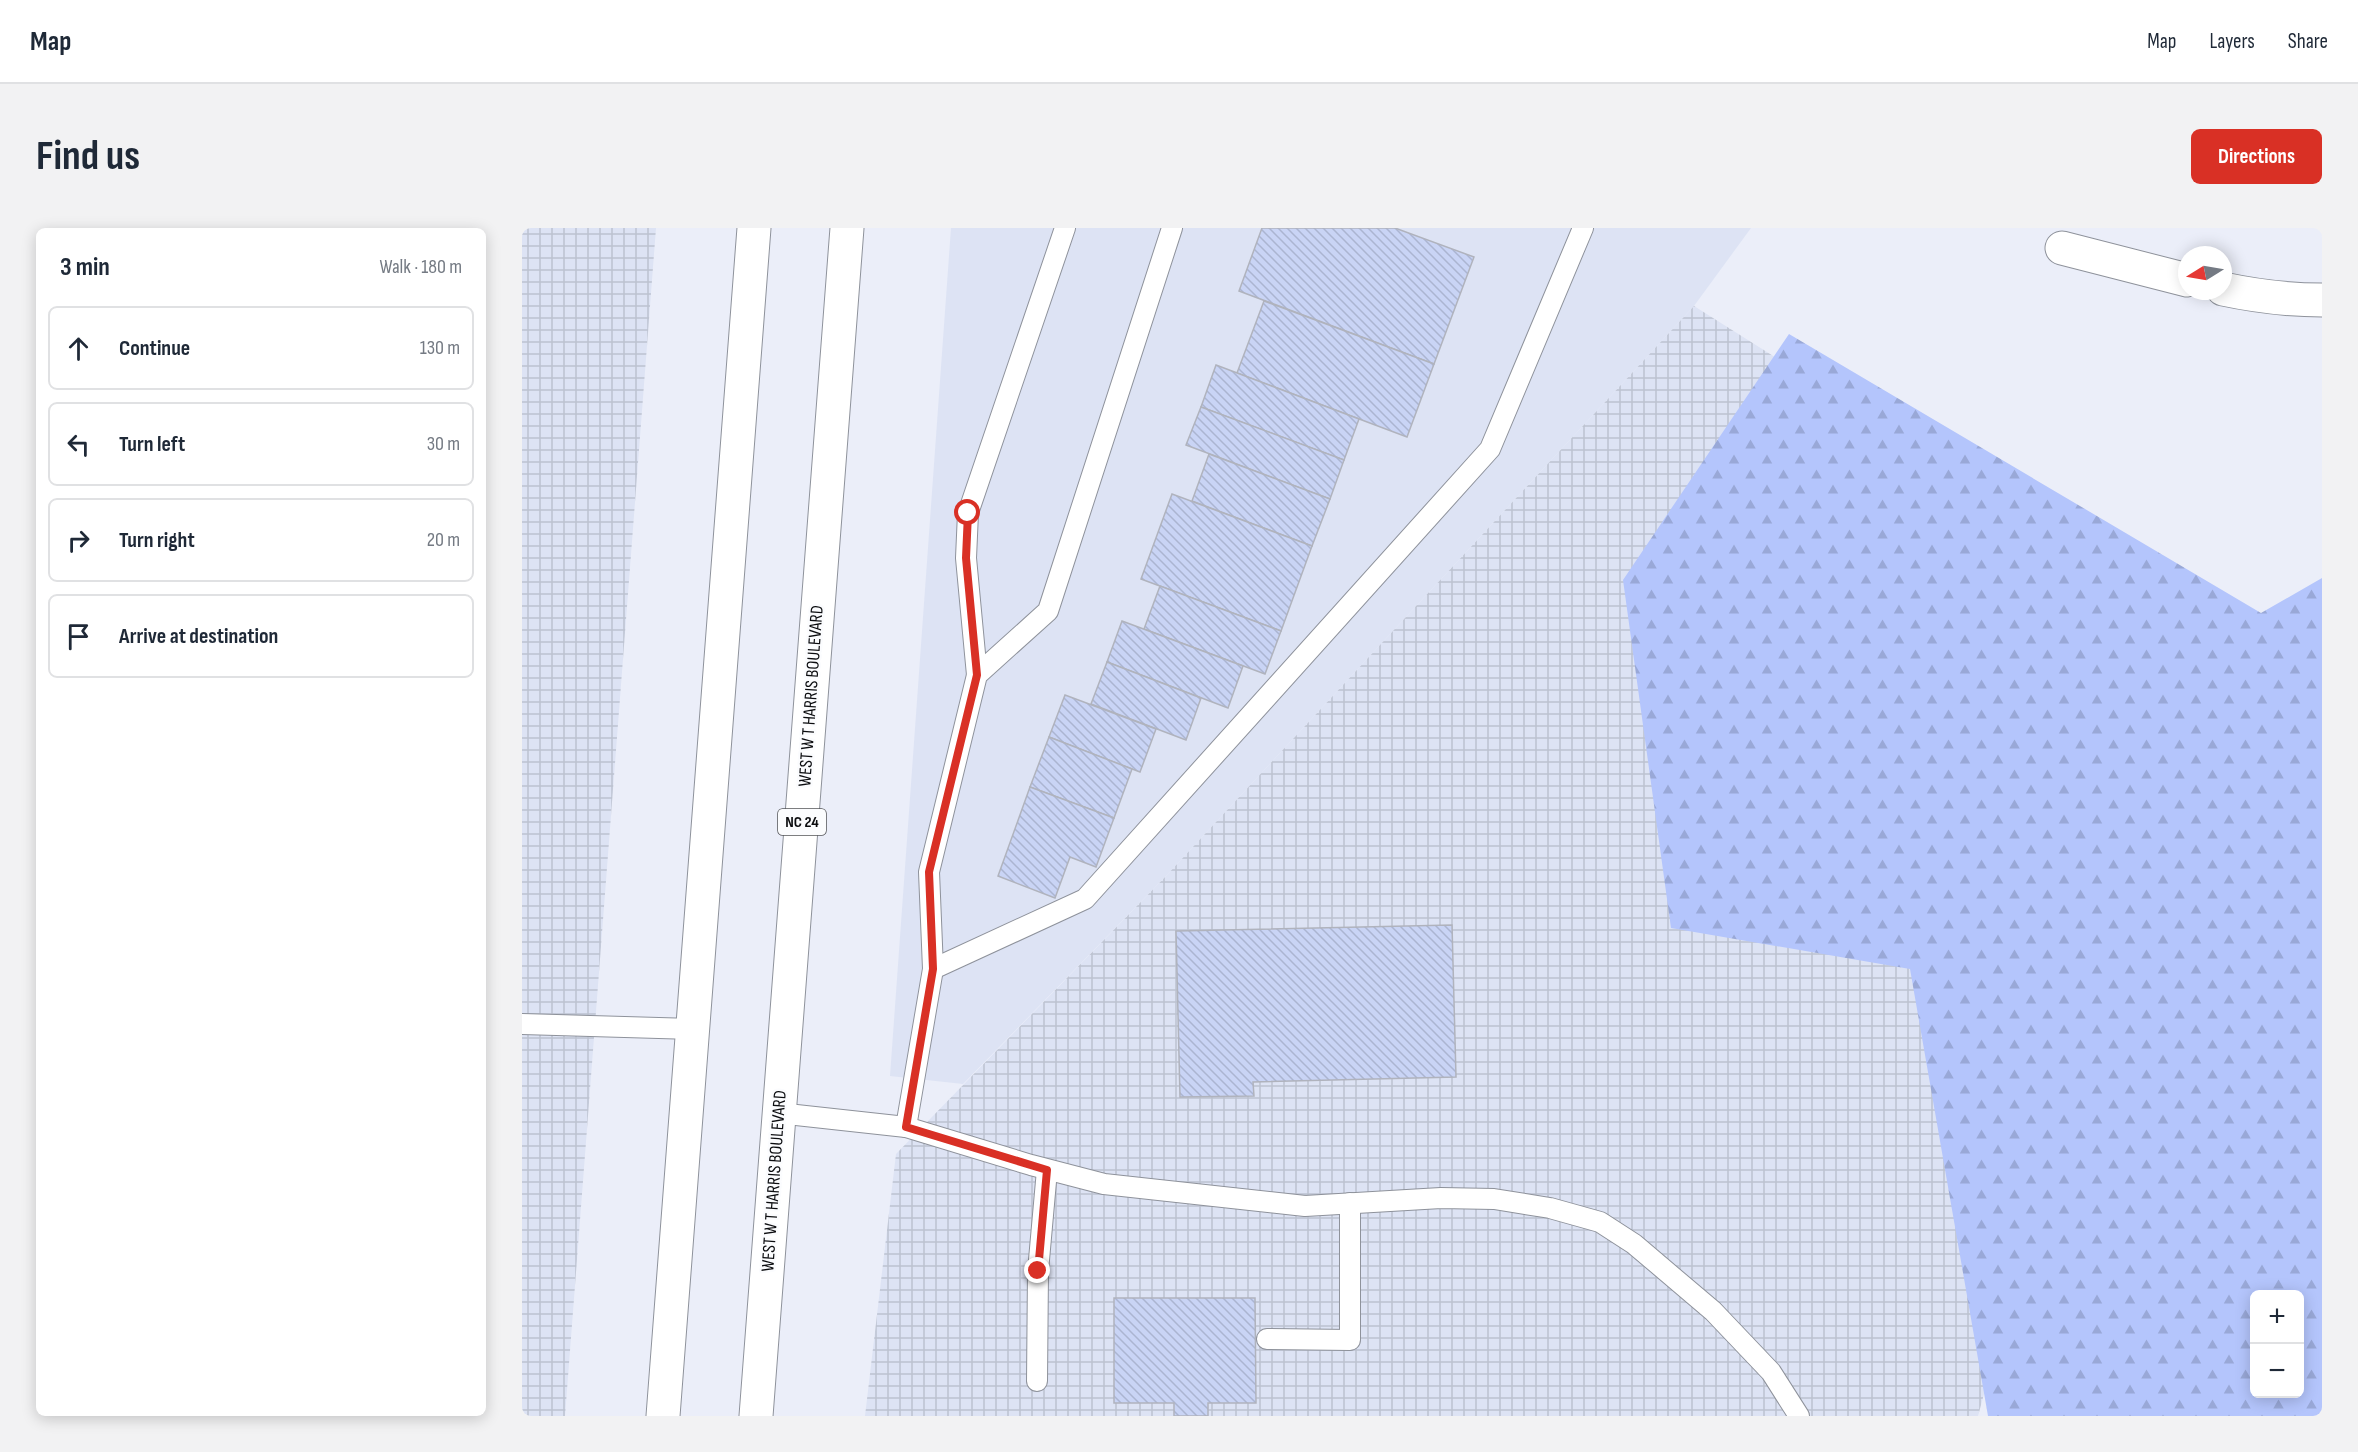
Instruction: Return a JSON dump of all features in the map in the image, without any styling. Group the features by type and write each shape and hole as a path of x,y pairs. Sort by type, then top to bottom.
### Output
{"main road":[{"path":"663,1416 754,228"},
{"name":"WEST W T HARRIS BOULEVARD","path":"756,1416 848,228"},
{"path":"2062,248 2178,278"},
{"path":"2232,291 2289,300 2322,300"}],"lane":[{"path":"906,1127 933,969 929,872 977,675 966,558 968,513 1065,228"},
{"path":"977,675 1048,611 1172,228"},
{"path":"933,969 1084,899 1490,449 1583,228"},
{"path":"522,1023 693,1029"},
{"path":"778,1113 906,1127 1047,1170 1104,1184 1305,1206 1441,1198 1494,1199 1550,1208 1600,1222 1634,1244 1713,1311 1771,1372 1799,1416"},
{"path":"1037,1381 1038,1271 1047,1170"},
{"path":"1267,1339 1350,1340 1350,1203"}],"shaded area":[{"path":"522,228 656,228 565,1416 522,1416"},
{"path":"951,228 1751,228 1694,306 1166,876 963,1084 890,1076"},
{"path":"1694,306 2196,623 1978,1416 865,1416 896,1154 1166,876"}],"green space":[{"path":"1789,334 2261,613 2322,578 2322,1416 1988,1416 1910,969 1671,928 1623,580"}],"building":[{"path":"1262,228 1395,228 1474,257 1434,364 1239,291"},
{"path":"1264,301 1434,364 1407,437 1237,373"},
{"path":"1216,365 1359,419 1344,460 1201,407"},
{"path":"1201,407 1344,460 1330,499 1186,445"},
{"path":"1209,454 1330,499 1312,546 1192,501"},
{"path":"1172,494 1312,546 1281,631 1141,579"},
{"path":"1160,586 1281,631 1265,674 1144,629"},
{"path":"1122,621 1243,666 1228,708 1107,662"},
{"path":"1107,662 1201,698 1186,740 1091,704"},
{"path":"1065,695 1156,729 1140,772 1049,737"},
{"path":"1049,737 1132,769 1114,818 1030,787"},
{"path":"1030,787 1114,818 1096,867 1070,857 1055,898 998,876"},
{"path":"1452,925 1456,1077 1253,1082 1254,1096 1180,1097 1176,931"},
{"path":"1114,1298 1255,1298 1256,1403 1208,1403 1208,1416 1174,1416 1174,1403 1114,1403"}],"route":[{"path":"968,513 966,558 977,675 929,872 933,969 906,1127 1047,1170 1038,1271"}]}
